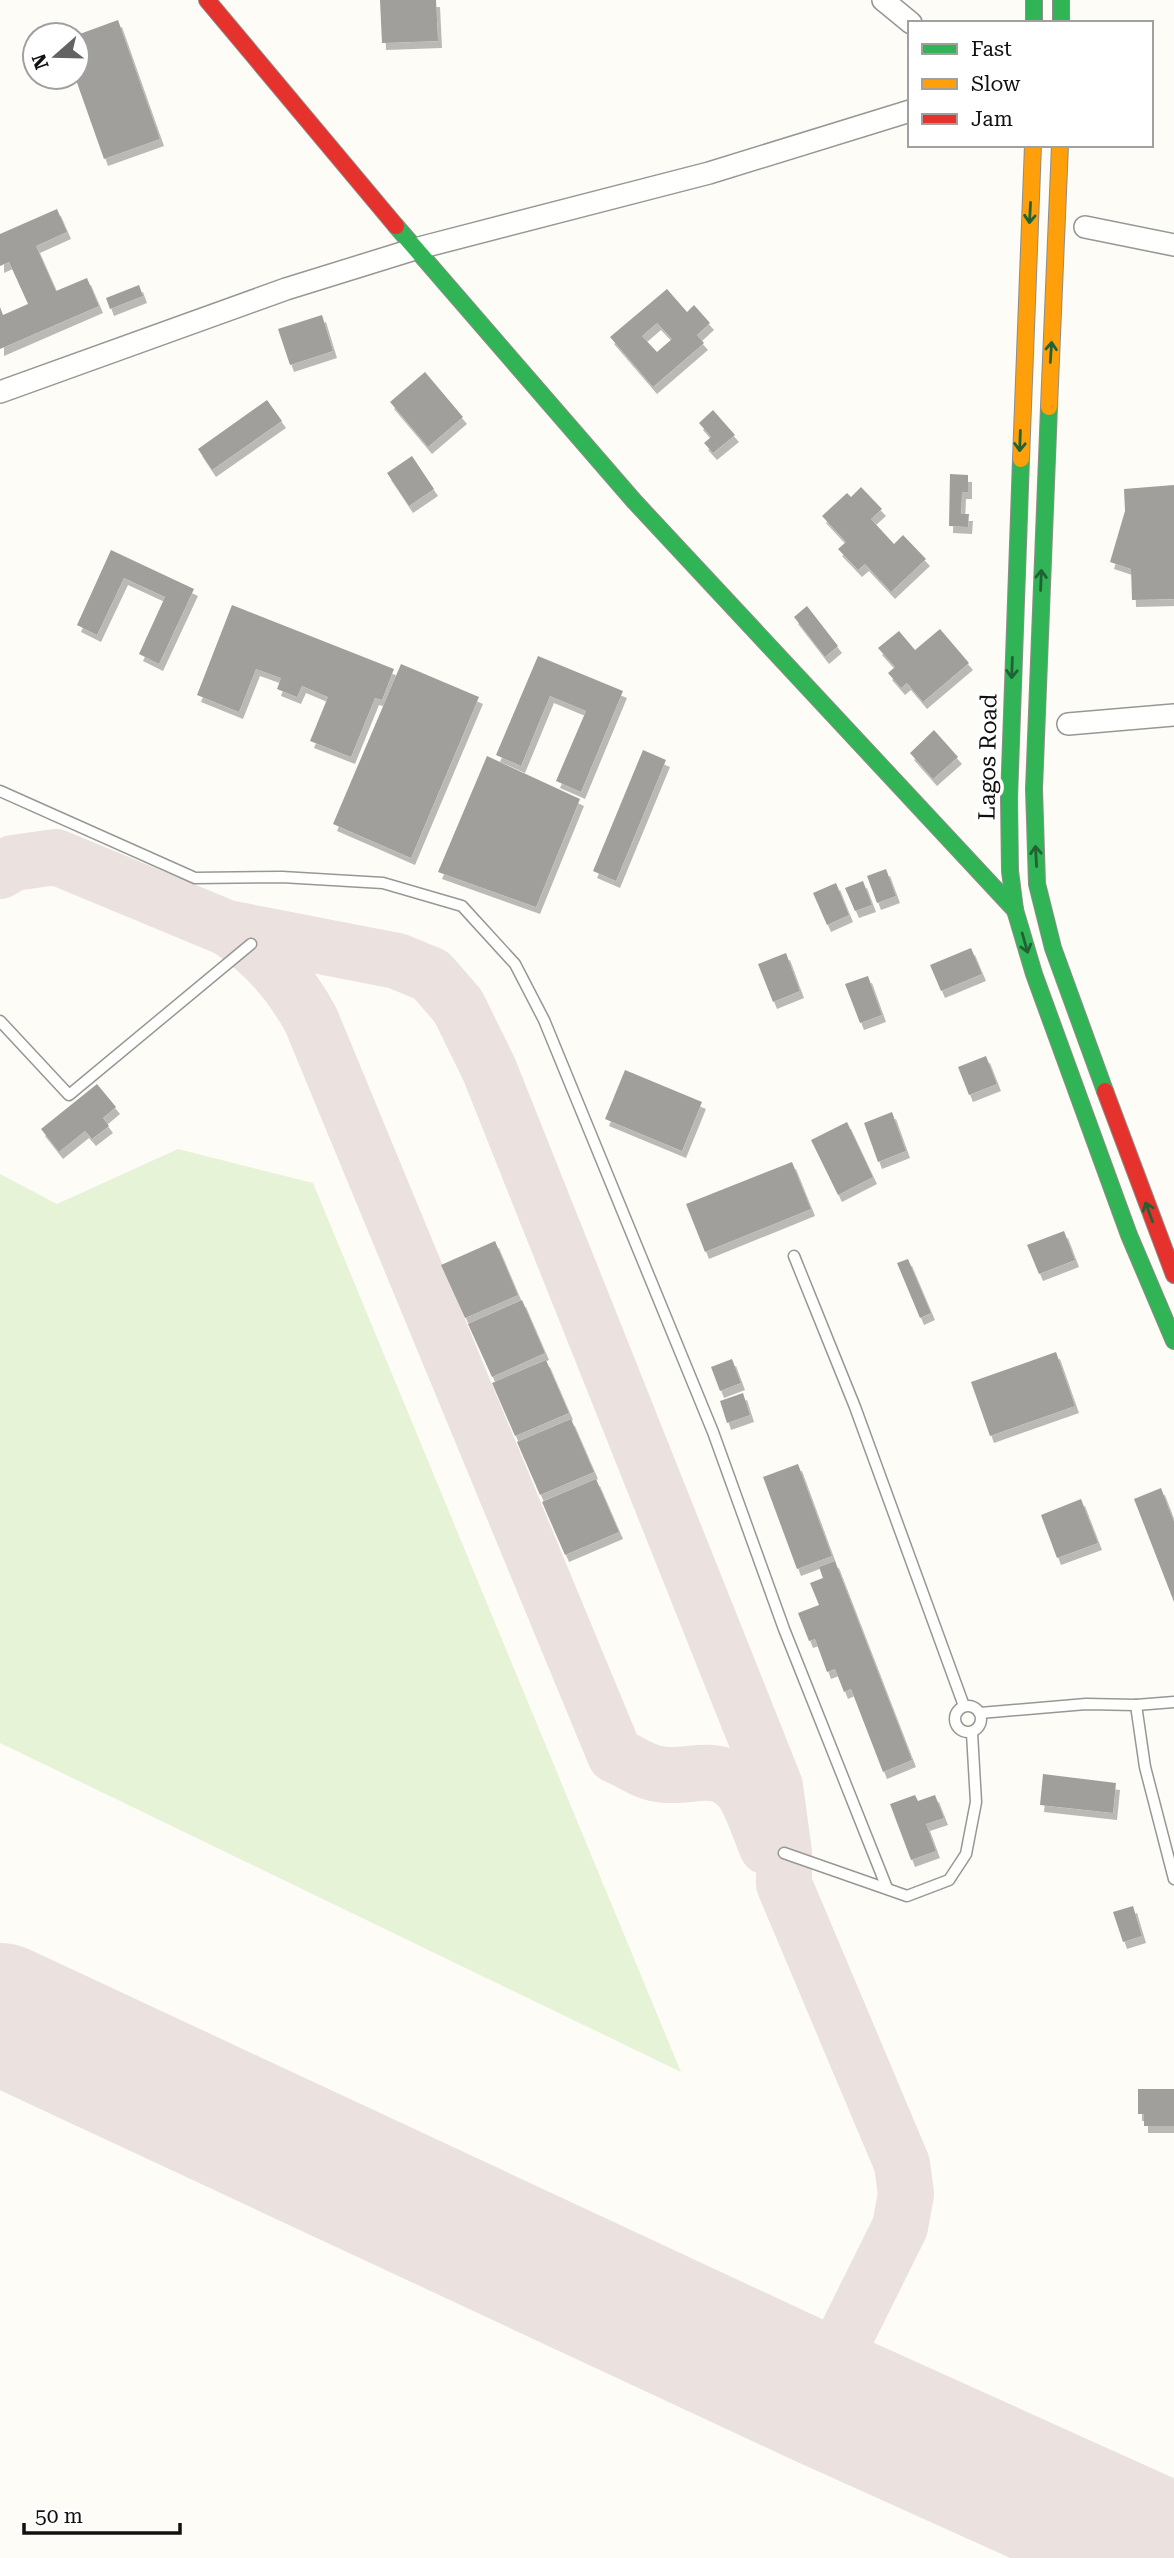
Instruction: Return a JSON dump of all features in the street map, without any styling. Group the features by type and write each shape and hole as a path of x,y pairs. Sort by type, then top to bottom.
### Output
{"main road":[{"path":"207,0 415,249 634,501 1015,910"},
{"path":"1034,0 1034,21"},
{"path":"1061,0 1061,21"},
{"name":"Lagos Road","path":"1033,147 1020,429 1009,799 1010,872 1015,910 1034,974 1147,1280 1174,1341"},
{"name":"Lagos Road","path":"1060,147 1034,775 1037,884 1053,948 1066,986 1174,1275"}],"street":[{"path":"883,0 909,21"},
{"path":"0,392 286,289 415,249 709,173 908,112"},
{"path":"1085,227 1174,245"},
{"path":"1068,724 1174,715"}],"lane":[{"path":"0,792 195,878 282,877 383,883 462,906 515,964 544,1020 713,1432 784,1629 887,1888"},
{"path":"0,1021 69,1094 251,943"},
{"path":"794,1256 855,1407 964,1706"},
{"path":"972,1733 960,1730 954,1720 964,1706 971,1706 980,1713 1086,1704 1136,1705 1174,1702"},
{"path":"1136,1705 1145,1767 1174,1879"},
{"path":"972,1733 981,1725 980,1713"},
{"path":"784,1853 907,1896 949,1880 966,1854 976,1802 972,1733"}],"green space":[{"path":"178,1149 313,1183 681,2072 0,1743 0,1174 57,1204"}],"building":[{"path":"380,0 436,0 438,41 382,43"},
{"path":"118,20 160,139 104,159 80,91 91,91 91,30"},
{"path":"57,209 67,232 36,246 56,291 87,278 99,306 0,349 0,307 3,315 28,304 9,262 0,266 0,234"},
{"path":"139,285 143,296 110,309 106,298"},
{"path":"667,289 687,312 694,305 710,323 697,335 704,343 653,387 610,337","holes":["657,323 672,339 657,352 642,336"]},
{"path":"322,315 333,351 290,365 278,329"},
{"path":"425,372 463,417 428,447 390,402"},
{"path":"267,400 282,421 212,470 198,449"},
{"path":"713,410 735,435 713,453 704,443 711,437 699,423"},
{"path":"412,456 434,489 409,506 387,473"},
{"path":"950,474 968,475 968,492 962,492 961,514 969,514 968,527 949,526"},
{"path":"1174,485 1174,599 1132,600 1131,569 1110,562 1125,511 1124,489"},
{"path":"861,487 882,509 871,519 894,544 903,535 926,559 891,592 865,564 858,570 838,549 846,542 822,516 847,493 851,497"},
{"path":"111,550 194,589 159,664 139,654 165,597 124,578 97,635 77,625"},
{"path":"232,605 394,669 382,700 375,698 351,757 310,741 328,697 302,686 297,697 277,689 281,678 256,669 239,712 197,695"},
{"path":"807,606 838,646 825,657 794,617"},
{"path":"940,629 969,663 923,702 907,683 901,688 888,673 895,667 878,648 899,631 915,650"},
{"path":"538,656 623,691 581,792 556,781 586,711 550,696 521,766 496,755"},
{"path":"401,664 479,697 411,858 333,824"},
{"path":"934,730 958,757 933,779 910,753"},
{"path":"643,750 666,760 616,881 593,871"},
{"path":"487,756 580,799 536,907 438,872"},
{"path":"886,869 896,896 877,903 867,876"},
{"path":"863,881 872,905 855,911 845,888"},
{"path":"836,883 849,915 827,925 813,893"},
{"path":"971,948 982,974 941,991 930,965"},
{"path":"786,953 800,991 773,1002 758,964"},
{"path":"868,976 882,1015 860,1023 845,984"},
{"path":"986,1056 997,1084 969,1095 958,1067"},
{"path":"625,1070 702,1102 682,1151 605,1119"},
{"path":"97,1084 116,1107 103,1118 109,1126 92,1139 85,1131 59,1152 41,1129"},
{"path":"892,1112 906,1151 878,1162 864,1123"},
{"path":"847,1122 873,1177 838,1195 811,1140"},
{"path":"792,1162 811,1209 705,1252 686,1204"},
{"path":"1064,1231 1075,1260 1039,1274 1027,1245"},
{"path":"495,1241 518,1295 465,1318 441,1265"},
{"path":"908,1259 931,1313 920,1318 897,1263"},
{"path":"522,1300 545,1353 492,1377 468,1324"},
{"path":"1056,1352 1075,1406 990,1436 971,1382"},
{"path":"732,1359 741,1383 720,1391 711,1367"},
{"path":"546,1360 569,1413 515,1436 492,1383"},
{"path":"743,1393 750,1415 727,1423 720,1401"},
{"path":"571,1419 594,1472 540,1495 517,1442"},
{"path":"798,1464 832,1556 797,1569 763,1477"},
{"path":"596,1479 619,1532 565,1555 542,1502"},
{"path":"1161,1488 1174,1522 1174,1602 1134,1499"},
{"path":"1081,1499 1098,1543 1057,1558 1041,1515"},
{"path":"835,1561 912,1760 883,1772 851,1689 844,1692 835,1669 827,1672 815,1639 809,1641 798,1613 819,1605 810,1583 823,1578 819,1567"},
{"path":"1043,1774 1116,1783 1113,1813 1040,1805"},
{"path":"915,1795 918,1801 935,1795 944,1818 926,1824 936,1851 911,1860 890,1804"},
{"path":"1133,1906 1142,1936 1123,1942 1113,1912"},
{"path":"1138,2089 1174,2089 1174,2126 1144,2126 1144,2114 1138,2114"}],"taxiway":[{"path":"0,871 13,863 56,857 227,928 397,961 431,975 458,1006 489,1069 775,1786 784,1853 784,1884 902,2164 906,2194 900,2227 817,2394"},
{"path":"229,929 276,969 311,1020 615,1755 653,1773 712,1773 731,1780 748,1800 767,1847"}],"runway":[{"path":"0,2013 817,2394 1174,2555"}],"traffic: fast":[{"path":"1034,0 1034,21"},
{"path":"1061,0 1061,21"},
{"path":"396,226 634,501 1015,910"},
{"path":"1049,407 1034,789 1037,884 1053,948 1105,1091"},
{"path":"1021,459 1009,799 1010,871 1015,910 1034,974 1129,1235 1174,1341"}],"traffic: slow":[{"path":"1021,459 1033,147"},
{"path":"1049,407 1060,147"}],"traffic: jam":[{"path":"207,0 396,226"},
{"path":"1105,1091 1174,1275"}]}
